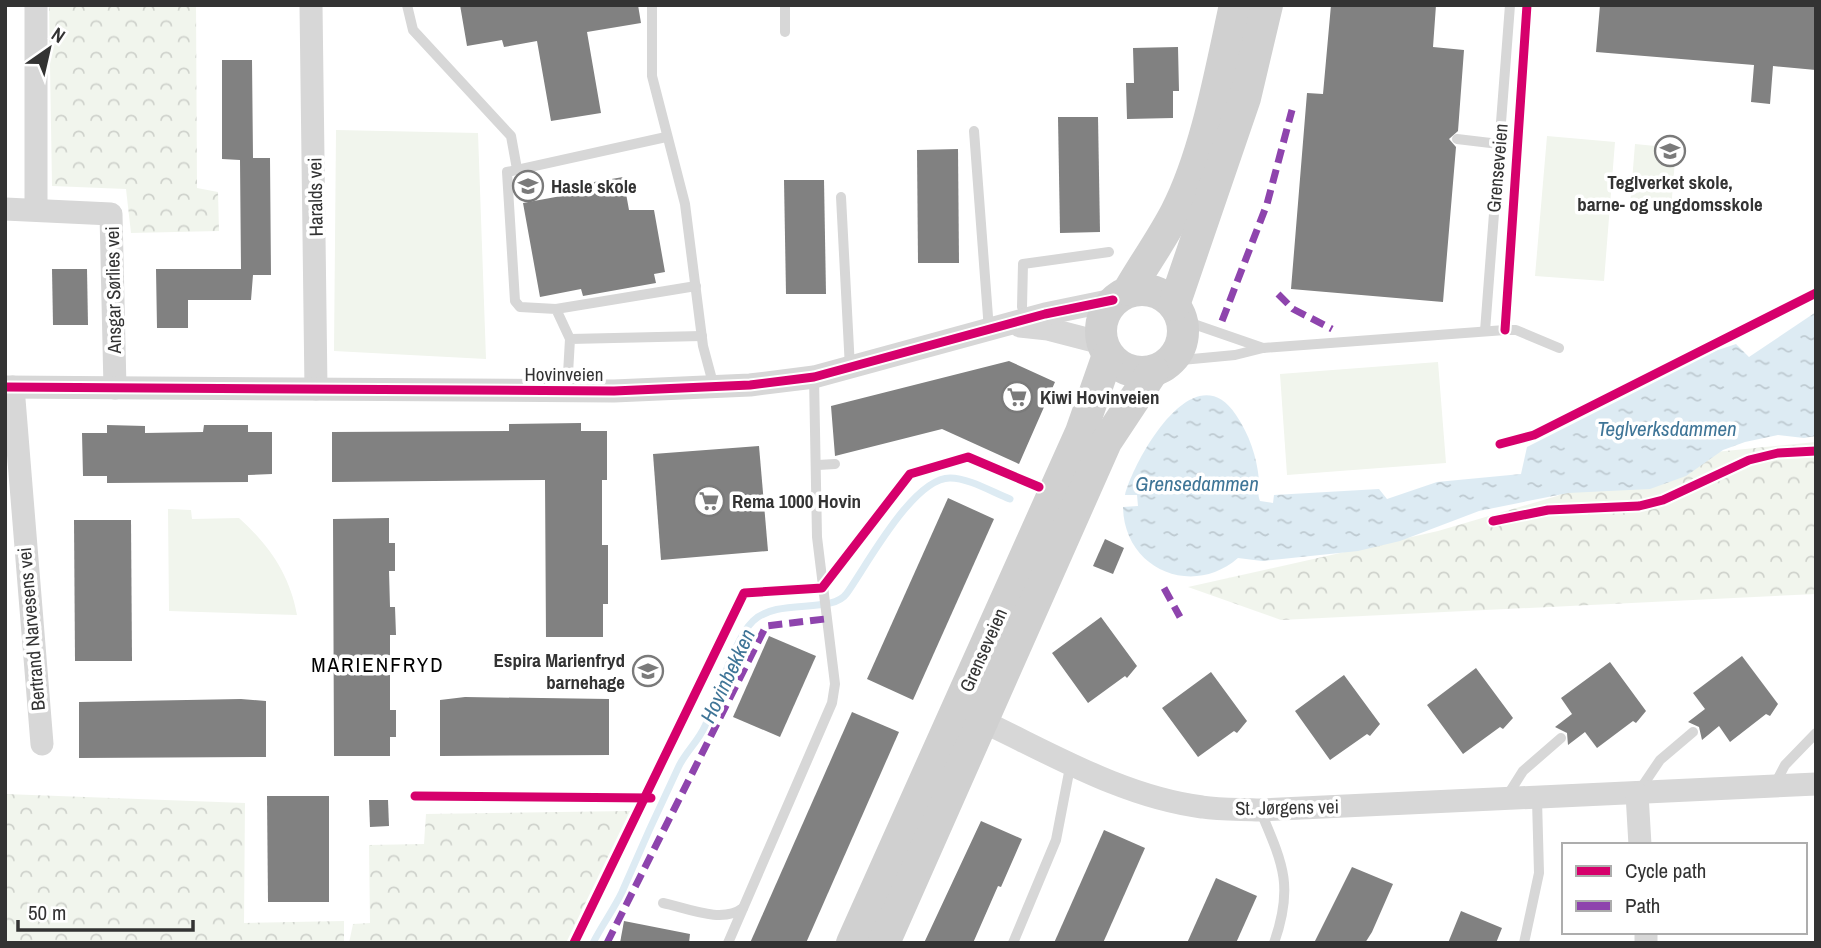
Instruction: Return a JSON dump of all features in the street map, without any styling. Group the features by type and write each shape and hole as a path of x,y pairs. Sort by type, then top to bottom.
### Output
{"main road":[{"path":"1235,5 1212,106 1177,210 1121,295 1101,320 1105,349 1128,370 1162,366 1182,342 1178,312 1245,98 1267,5"},
{"path":"1121,295 1153,290 1178,312"},
{"name":"Grenseveien","path":"884,943 969,715 1081,432 1105,349"},
{"name":"Grenseveien","path":"852,943 1106,442 1162,366"}],"street":[{"path":"36,5 36,209"},
{"name":"Haralds vei","path":"311,5 316,388"},
{"name":"Ansgar Sørlies vei","path":"5,209 111,214 115,388"},
{"name":"Hovinveien","path":"9,387 567,391 713,387 814,377 1007,321 1121,295"},
{"name":"Hovinveien","path":"1007,321 1048,329 1105,349"},
{"name":"Bertrand Narvesens vei","path":"9,387 42,744"},
{"name":"St. Jørgens vei","path":"969,715 1101,778 1153,796 1202,807 1260,810 1537,800 1816,784"},
{"path":"1637,794 1640,843"}],"lane":[{"path":"407,5 413,30 511,136 517,169"},
{"path":"652,5 652,76 685,204 702,336 713,387"},
{"path":"785,5 785,32"},
{"name":"Grenseveien","path":"1485,331 1510,5"},
{"path":"974,131 1007,321"},
{"path":"666,137 507,172 505,179 515,301 520,307 556,309 696,286"},
{"path":"1457,139 1499,144"},
{"path":"841,197 850,368"},
{"path":"1007,321 1023,264 1109,252"},
{"path":"556,309 570,340 567,391"},
{"path":"1178,312 1262,348"},
{"path":"1162,366 1235,355 1262,348 1485,331 1516,330 1559,348"},
{"path":"570,340 702,336"},
{"path":"728,943 832,703 835,684 817,537 818,465 813,410 814,377"},
{"path":"818,465 835,464"},
{"path":"1637,794 1660,760 1693,732"},
{"path":"1774,786 1785,765 1816,733"},
{"path":"1505,801 1523,771 1561,738"},
{"path":"1013,943 1056,840 1071,762"},
{"path":"1524,943 1539,873 1537,800"},
{"path":"1260,810 1282,867 1287,892 1274,943"},
{"path":"663,903 723,916 734,915 743,908"}],"green space":[{"path":"49,5 196,5 197,188 218,192 219,231 131,233 126,189 52,186"},
{"path":"336,130 478,133 486,359 334,351"},
{"path":"1547,136 1615,142 1604,281 1535,276"},
{"path":"1635,144 1676,148 1671,209 1630,206"},
{"path":"1438,362 1446,463 1287,475 1280,374"},
{"path":"1816,442 1816,594 1281,620 1188,587 1438,531 1557,496 1636,460"},
{"path":"168,509 191,510 192,519 239,518 260,539 277,562 294,600 297,615 169,611"},
{"path":"5,794 245,803 244,923 344,921 344,943 5,943"},
{"path":"630,811 566,943 349,943 353,924 370,923 369,845 424,844 426,814"}],"water":[{"path":"1816,312 1816,436 1804,438 1778,435 1745,442 1723,450 1686,476 1650,489 1568,493 1479,511 1400,541 1358,551 1262,561 1238,558 1220,570 1201,576 1182,576 1164,571 1148,561 1135,547 1126,529 1123,507 1138,506 1137,495 1125,495 1140,459 1168,418 1185,403 1202,396 1220,399 1241,422 1252,446 1260,501 1273,503 1274,495 1379,489 1387,499 1437,482 1521,474 1527,447 1718,350 1736,344 1749,357"}],"building":[{"path":"460,5 638,5 641,23 587,32 601,113 551,121 537,41 504,47 502,40 467,46"},
{"path":"1331,5 1436,5 1433,47 1464,50 1458,131 1449,139 1456,147 1443,302 1291,289 1307,93 1323,94"},
{"path":"1600,5 1816,5 1816,70 1773,66 1770,104 1751,102 1754,65 1596,52"},
{"path":"1178,47 1179,91 1173,91 1173,118 1127,119 1126,83 1134,83 1133,48"},
{"path":"222,60 252,60 253,158 270,158 271,275 253,275 251,300 188,300 188,328 157,328 156,269 241,269 240,160 222,159"},
{"path":"1058,117 1098,117 1100,232 1060,233"},
{"path":"958,149 959,263 918,263 917,150"},
{"path":"623,177 629,210 654,210 665,272 654,274 656,283 583,296 581,289 540,297 523,203 572,194 571,186"},
{"path":"784,180 824,180 826,294 786,294"},
{"path":"52,269 87,269 88,325 53,325"},
{"path":"1009,361 1055,382 1019,464 942,429 835,456 831,406"},
{"path":"581,423 581,431 607,431 607,480 602,480 602,545 608,545 608,604 603,604 603,637 546,637 545,480 332,482 332,432 509,431 509,424"},
{"path":"107,425 145,426 145,433 203,432 204,425 248,425 248,432 272,432 272,474 248,475 248,482 107,483 107,476 83,476 82,433 107,433"},
{"path":"759,446 768,551 661,560 653,454"},
{"path":"948,498 994,519 913,700 867,679"},
{"path":"389,518 389,543 395,543 395,571 389,571 390,607 395,607 396,635 390,635 390,710 396,710 396,737 390,737 390,756 334,756 333,519"},
{"path":"74,520 131,520 132,661 75,661"},
{"path":"1105,539 1124,548 1113,574 1093,566"},
{"path":"1101,617 1137,666 1127,678 1125,676 1088,703 1052,653"},
{"path":"769,636 816,656 780,737 733,717"},
{"path":"1742,656 1778,704 1770,716 1766,714 1730,742 1719,726 1702,740 1699,727 1688,722 1705,709 1693,693"},
{"path":"1610,662 1646,711 1636,723 1633,721 1597,748 1585,732 1568,745 1567,733 1555,727 1572,714 1561,698"},
{"path":"1476,668 1513,718 1503,729 1500,727 1463,754 1427,705"},
{"path":"1211,672 1247,721 1237,733 1234,731 1198,757 1162,708"},
{"path":"1344,675 1380,724 1370,736 1367,734 1330,760 1295,711"},
{"path":"465,697 609,699 609,755 440,756 440,700"},
{"path":"241,699 266,701 266,757 79,758 79,702"},
{"path":"852,712 899,732 806,943 750,943"},
{"path":"267,796 329,796 329,902 268,902"},
{"path":"369,800 388,800 389,826 370,827"},
{"path":"981,821 1022,839 1001,887 998,886 973,943 924,943"},
{"path":"1104,830 1145,848 1103,943 1054,943"},
{"path":"1352,867 1393,884 1372,932 1365,943 1314,943"},
{"path":"1216,878 1257,896 1236,943 1187,943"},
{"path":"1461,911 1502,928 1496,943 1448,943"},
{"path":"624,921 690,934 689,943 620,943"}],"waterway":[{"name":"Hovinbekken","path":"593,943 622,892 679,766 710,715 732,656 753,621 776,610 840,600 906,507 936,482 950,478 965,480 1010,499"}],"marked path":[{"path":"1222,321 1267,204 1292,110"},
{"path":"1278,294 1293,309 1332,329"},
{"path":"1164,588 1180,617"},
{"path":"607,943 766,626 825,619"}],"cycle path":[{"path":"1505,330 1527,5"},
{"path":"1500,444 1534,435 1816,293"},
{"path":"5,387 614,391 750,385 814,377 1045,314 1113,300"},
{"path":"1493,521 1548,510 1639,506 1663,500 1749,460 1778,453 1816,451"},
{"path":"574,943 744,593 822,588 910,474 968,457 1039,487"},
{"path":"415,796 651,798"}],"place":[{"name":"Teglverket skole, barne- og ungdomsskole","path":"1670,151"},
{"name":"Hasle skole","path":"528,186"},
{"name":"Kiwi Hovinveien","path":"1017,397"},
{"name":"Rema 1000 Hovin","path":"709,501"},
{"name":"Espira Marienfryd barnehage","path":"648,671"}],"district":[{"name":"MARIENFRYD","path":"378,665"}],"water label":[{"name":"Teglverksdammen","path":"1667,429"},
{"name":"Grensedammen","path":"1197,484"}]}
